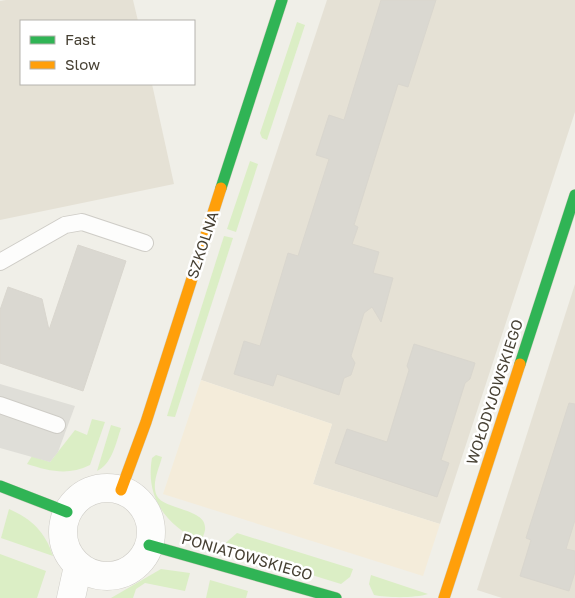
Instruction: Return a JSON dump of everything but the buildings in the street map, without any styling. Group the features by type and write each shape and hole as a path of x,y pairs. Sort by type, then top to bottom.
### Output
{"street":[{"name":"SZKOLNA","path":"121,490 146,422 282,0"},
{"name":"WOŁODYJOWSKIEGO","path":"444,598 575,195"},
{"path":"0,486 67,512"},
{"path":"111,487 121,490 133,496 149,518 151,532 149,545 145,555 130,570 104,587 78,566 68,554 63,540 62,526 67,512 73,503 90,490 111,487"},
{"name":"PONIATOWSKIEGO","path":"149,545 329,597"},
{"path":"71,598 78,566"}],"lane":[{"path":"0,262 65,225 82,222 145,243"},
{"path":"0,405 57,425"}],"shaded area":[{"path":"133,0 138,20 20,20 20,85 152,85 174,184 0,220 0,1"},
{"path":"327,0 575,0 575,112 440,524 313,484 332,424 201,380"},
{"path":"575,284 575,598 502,598 477,590"},
{"path":"201,380 332,424 313,484 440,524 423,576 163,494"},
{"path":"0,384 75,406 58,452 50,462 0,448"}],"green space":[{"path":"297,22 305,25 267,140 262,138 260,133"},
{"path":"250,161 258,164 236,232 227,229"},
{"path":"224,236 233,238 175,417 167,416"},
{"path":"92,419 105,422 90,465 74,470 59,471 27,464 32,456 50,462 75,430 87,435"},
{"path":"111,425 121,428 110,458 97,471"},
{"path":"156,455 162,457 155,482 157,496 167,504 198,516 203,521 205,529 201,542 168,518 155,498 151,472 152,458"},
{"path":"9,509 37,527 46,540 53,556 1,538"},
{"path":"237,533 353,569 350,577 341,584 221,547"},
{"path":"0,554 46,571 37,598 0,598"},
{"path":"161,569 190,573 185,591 145,583 136,589 133,598 111,598"},
{"path":"371,575 428,594 402,597 374,595 369,584"},
{"path":"210,580 248,591 246,598 206,598"}],"traffic: fast":[{"path":"221,188 282,0"},
{"path":"520,364 575,195"},
{"path":"0,486 67,512"},
{"path":"149,545 336,598"}],"traffic: slow":[{"path":"121,490 146,422 221,188"},
{"path":"444,598 520,364"}]}
